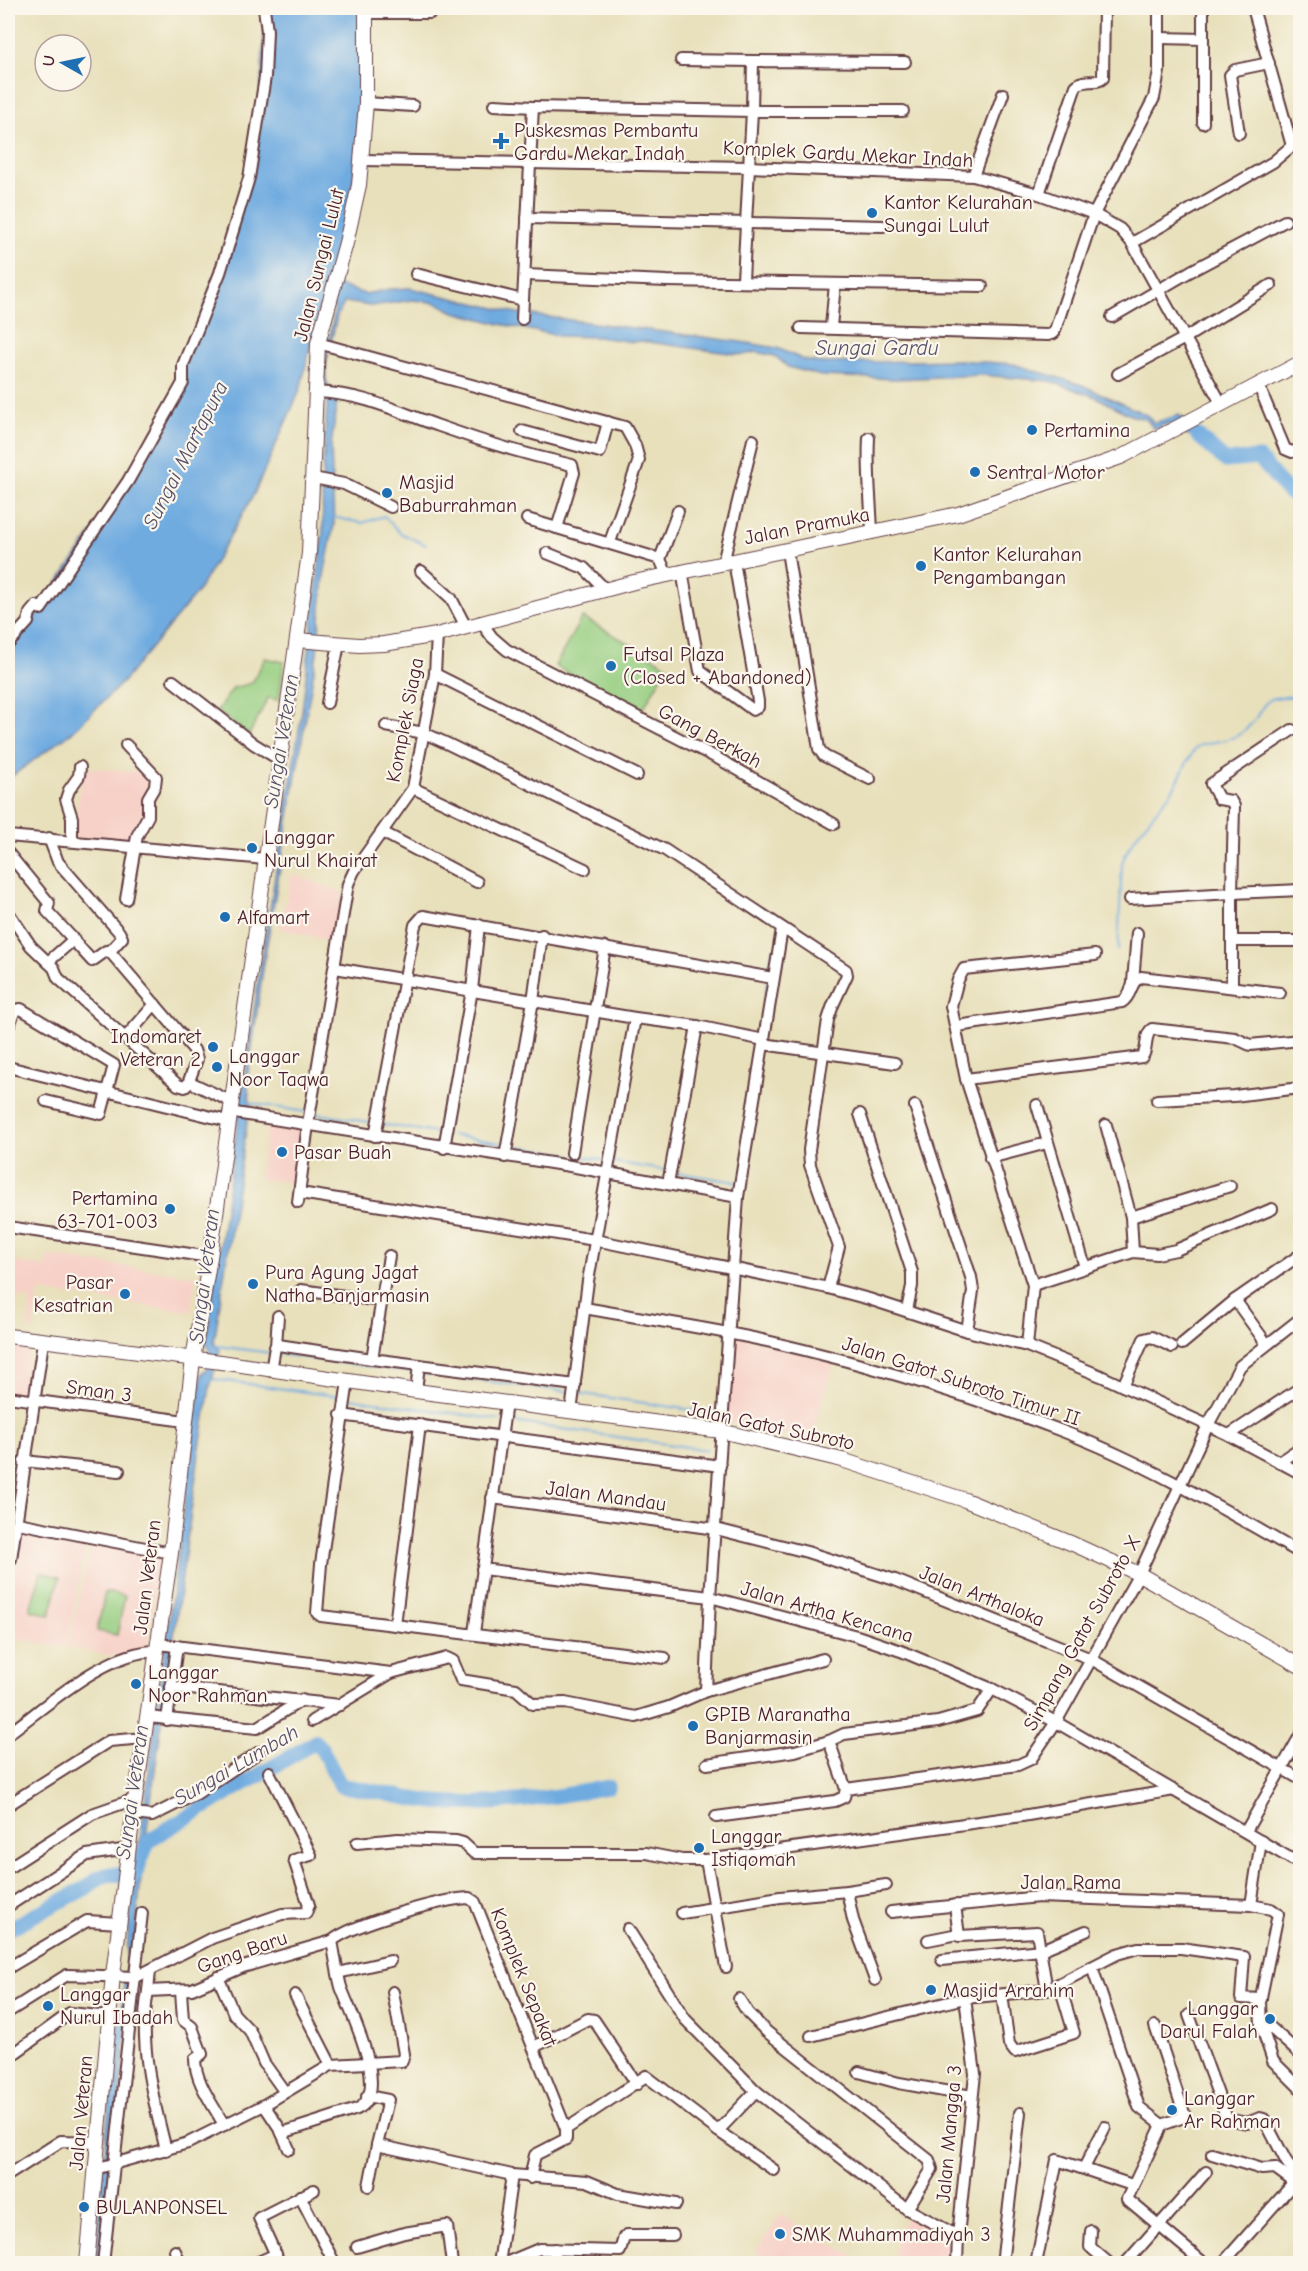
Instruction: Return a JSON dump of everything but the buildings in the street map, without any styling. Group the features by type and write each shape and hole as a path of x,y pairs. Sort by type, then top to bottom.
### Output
{"main road":[{"name":"Jalan Sungai Lulut","path":"231,1112 280,759 309,641 309,553 317,478 319,392 325,318 355,205 362,160 366,103 367,10"},
{"name":"Jalan Pramuka","path":"309,641 384,644 437,635 674,573 872,533 996,502 1121,457 1187,420 1300,363"},
{"name":"Jalan Veteran","path":"87,2264 106,2167 98,2142 109,2017 117,1975 120,1923 129,1849 140,1814 135,1799 145,1738 158,1718 166,1646 171,1553 185,1421 199,1360 210,1257 231,1112"},
{"name":"Jalan Gatot Subroto","path":"8,1336 221,1362 274,1356 347,1385 418,1376 503,1419 573,1396 842,1460 965,1500 1139,1574 1300,1666"}],"street":[{"path":"8,644 24,628 36,606 40,609 128,481 183,383 183,365 224,263 249,178 265,77 267,31 264,8"},
{"path":"367,10 430,13 437,8"},
{"path":"1039,194 1076,86 1085,80 1099,81 1103,78 1104,8"},
{"path":"801,328 1052,334 1094,214 1154,98 1159,70 1159,8"},
{"path":"1203,8 1203,123"},
{"path":"1132,243 1217,192 1273,162 1296,143 1253,8"},
{"path":"1160,38 1203,39"},
{"path":"681,60 905,62"},
{"path":"743,280 753,61"},
{"path":"1239,133 1230,75 1235,70 1269,63"},
{"path":"973,176 1003,94"},
{"path":"366,103 413,106"},
{"path":"494,105 752,111 903,111"},
{"path":"522,319 533,107"},
{"name":"Komplek Gardu Mekar Indah","path":"362,160 529,161 973,176 1039,194 1094,214 1120,229 1132,243 1221,403"},
{"path":"527,218 883,226"},
{"path":"1112,317 1285,221"},
{"path":"416,274 523,300"},
{"path":"525,275 982,286"},
{"path":"831,327 835,284"},
{"path":"1118,374 1185,338 1271,285"},
{"path":"324,344 625,426 635,445 639,460 610,542"},
{"path":"1258,384 1285,450 1292,452 1300,449"},
{"path":"319,392 369,399 470,437 523,454 572,465 574,473 557,528"},
{"path":"522,431 600,452 608,422"},
{"path":"869,438 867,467 871,487 872,533"},
{"path":"526,519 610,542 660,559 674,573 700,670 753,710 758,707 758,701 729,562 753,440"},
{"path":"317,478 337,482 391,507"},
{"path":"660,559 678,511"},
{"path":"788,551 819,749 824,756 870,779"},
{"path":"547,553 584,567 606,590"},
{"path":"421,571 451,598 466,627"},
{"name":"Gang Berkah","path":"482,622 492,637 507,650 717,758 834,824"},
{"name":"Komplek Siaga","path":"437,635 435,674 413,788 357,867 348,884 309,1120 299,1198 595,1240"},
{"path":"327,703 339,644"},
{"path":"435,674 637,775"},
{"path":"173,681 245,738 280,759"},
{"path":"386,726 424,733 655,845 830,958 847,973 831,1010 809,1159 839,1247 828,1287"},
{"path":"1232,986 1234,806 1231,801 1219,799 1211,783 1292,730"},
{"path":"126,745 156,777 155,786 148,798 148,816 138,833 126,899"},
{"path":"72,841 72,818 66,799 69,790 79,776 80,767"},
{"path":"413,788 585,869"},
{"path":"382,831 477,882"},
{"path":"8,836 265,859"},
{"path":"8,854 50,903 47,911 92,961 106,951 111,951 122,938 57,862 49,838"},
{"path":"1130,899 1300,890"},
{"path":"8,912 31,946 48,962 58,978 178,1085 187,1087 197,1059 194,1050 111,951"},
{"path":"376,1128 419,917 542,935 769,977"},
{"path":"446,1139 472,990 479,925"},
{"name":"Jalan Artha Kencana","path":"782,929 769,977 736,1197 728,1268 720,1466 710,1597 857,1636 901,1651 992,1689 1056,1722 1300,1864"},
{"path":"957,1026 1122,1002 1127,999 1133,982 1137,933"},
{"path":"506,1149 533,1001 542,935"},
{"path":"48,962 74,940"},
{"path":"1232,941 1300,941"},
{"path":"573,1153 605,948"},
{"path":"1027,1346 1033,1285 966,1079 952,1000 964,969 1095,955"},
{"path":"335,968 635,1018 697,1026 823,1053 895,1063"},
{"path":"1133,982 1146,977 1280,993"},
{"path":"126,1037 155,1004"},
{"path":"8,1028 15,1010 21,1009 112,1063 114,1069 101,1114 46,1101"},
{"path":"278,1316 274,1356 372,1359 418,1376 573,1396 595,1240 635,1018"},
{"path":"670,1175 697,1026"},
{"path":"966,1079 1142,1057 1146,1050 1147,1034 1152,1029 1235,1038 1250,1044 1300,1040"},
{"path":"8,1067 107,1092 252,1116 376,1128 670,1175 736,1197"},
{"path":"189,1082 231,1112"},
{"path":"1157,1100 1234,1096 1300,1088"},
{"path":"1037,1105 1085,1267"},
{"path":"915,1106 971,1277 973,1291 967,1331"},
{"path":"860,1114 912,1272 912,1286 907,1310"},
{"path":"1106,1125 1131,1217 1133,1252"},
{"path":"990,1158 1047,1143"},
{"path":"1131,1217 1230,1186"},
{"path":"1033,1285 1133,1252 1156,1254 1176,1250 1272,1209"},
{"path":"8,1227 210,1257"},
{"path":"595,1240 828,1287 907,1310 967,1331 1027,1346 1208,1425 1300,1473"},
{"path":"1123,1386 1144,1340 1152,1337 1177,1345 1300,1254"},
{"path":"372,1359 389,1256"},
{"path":"301,1290 381,1301"},
{"path":"1235,1300 1266,1342"},
{"name":"Jalan Gatot Subroto Timur II","path":"584,1308 725,1334 826,1356 1000,1409 1064,1432 1180,1484 1300,1553"},
{"name":"Simpang Gatot Subroto X","path":"716,1817 835,1801 844,1797 846,1790 1018,1765 1030,1759 1056,1722 1139,1574 1208,1425 1240,1366 1266,1342 1300,1319"},
{"path":"11,1559 43,1342"},
{"path":"347,1385 321,1564 317,1613 321,1616 665,1658"},
{"path":"1229,1435 1300,1389"},
{"name":"Sman 3","path":"8,1397 185,1421"},
{"path":"342,1410 420,1425 503,1419 720,1466"},
{"path":"474,1633 503,1419"},
{"path":"395,1625 420,1425"},
{"path":"1279,1462 1300,1448"},
{"path":"24,1461 119,1470"},
{"name":"Jalan Mandau","path":"492,1498 716,1529"},
{"path":"18,1523 171,1553"},
{"name":"Jalan Arthaloka","path":"716,1529 807,1552 895,1580 1091,1659 1300,1779"},
{"path":"483,1569 710,1597 706,1691"},
{"path":"166,1646 171,1687 158,1718 256,1728 302,1700"},
{"path":"8,1734 112,1662 139,1652 166,1646 391,1673"},
{"path":"312,1721 391,1673 447,1658 453,1661 461,1680 516,1689 533,1704 565,1703 628,1717 669,1707 706,1691 823,1659"},
{"path":"171,1687 340,1705"},
{"path":"707,1764 795,1751 844,1734 938,1722 977,1711 992,1689"},
{"path":"1246,1831 1300,1736"},
{"path":"8,1805 109,1741 145,1738"},
{"path":"829,1741 846,1790"},
{"path":"140,1814 196,1794 259,1752"},
{"path":"8,2012 67,1975 135,1977 222,1934 282,1914 303,1914 309,1911 294,1860 311,1855 269,1772"},
{"path":"357,1843 398,1839 456,1841 463,1843 474,1853 646,1853 682,1860 706,1860 1022,1816 1174,1790"},
{"path":"8,1868 92,1814 135,1799"},
{"path":"1251,1905 1261,1841"},
{"path":"8,1906 87,1855 129,1849"},
{"path":"706,1860 726,1967"},
{"path":"682,1913 791,1896 886,1885"},
{"path":"847,1891 853,1920 875,1980"},
{"name":"Jalan Rama","path":"891,1912 1039,1897 1251,1905 1270,1909 1278,1914 1261,1999"},
{"name":"Komplek Sepakat","path":"332,1941 344,1932 393,1916 466,1898 472,1900 566,2129"},
{"path":"955,1905 958,1934"},
{"path":"103,2264 106,2167 135,1977 142,1912"},
{"path":"8,1968 87,1922 120,1923"},
{"path":"628,1929 685,2019 756,2091 907,2209 958,2236"},
{"path":"928,1940 958,1934 962,1936 1036,1931 1047,1990"},
{"path":"942,1960 1041,1950 1086,1931"},
{"path":"282,2133 363,2106 367,2096 368,2063 358,2022 341,1987 332,1941"},
{"name":"Gang Baru","path":"148,1991 181,1991 332,1941"},
{"path":"811,2036 966,1998 1047,1990 1060,1986 1117,1954 1138,1947 1181,1948 1244,1957 1241,1998 1261,1999 1261,2030 1273,2061 1300,2088"},
{"path":"338,1973 390,1961"},
{"path":"1092,1967 1139,2107 1162,2125"},
{"path":"150,1971 145,2038 151,2083 166,2150"},
{"path":"218,1977 234,2014 250,2031 264,2063 284,2091"},
{"path":"1002,1995 1009,2044 1015,2052 1074,2033 1060,1986"},
{"path":"181,1991 183,2020 192,2027 202,2054 195,2059 201,2083 224,2125"},
{"path":"106,2167 188,2143 264,2104 331,2065 399,2063 403,2060 393,1992"},
{"path":"296,1995 331,2065"},
{"name":"Jalan Mangga 3","path":"957,2264 975,2067 966,1998"},
{"path":"739,1999 748,2013 767,2032 932,2163 930,2174 907,2209"},
{"path":"8,2058 70,2013 109,2017"},
{"path":"1189,2015 1227,2118 1247,2123 1260,2118 1264,2119 1298,2178"},
{"path":"534,2047 588,2019 594,2020 637,2084"},
{"path":"1261,2019 1300,2054"},
{"path":"1155,2026 1184,2114 1181,2118 1162,2125 1128,2194 1128,2201 1205,2264"},
{"path":"859,2072 972,2096"},
{"path":"530,2178 535,2155 566,2139 566,2129 646,2076 774,2170"},
{"path":"718,2131 756,2091"},
{"path":"367,2096 388,2100 369,2186"},
{"path":"264,2104 289,2149"},
{"path":"1002,2264 1020,2113"},
{"path":"1084,2168 1105,2127"},
{"path":"8,2175 61,2141 98,2142"},
{"path":"378,2145 512,2175 587,2181 618,2194 676,2204"},
{"path":"1212,2154 1262,2169 1275,2168 1298,2178"},
{"path":"1036,2264 1055,2162 1061,2160 1132,2186"},
{"path":"1125,2264 1206,2172"},
{"path":"501,2264 512,2175"},
{"path":"1222,2264 1298,2178"},
{"path":"254,2264 278,2259 259,2218 314,2190"},
{"path":"300,2196 335,2264"},
{"path":"357,2247 404,2233 447,2226 452,2264"},
{"path":"1091,2231 1090,2247 1110,2264"},
{"path":"501,2264 532,2250 620,2251 625,2235 673,2235"},
{"path":"554,2264 555,2249"},
{"path":"175,2251 181,2264"},
{"path":"1297,2264 1300,2259"}],"shaded area":[{"path":"82,768 149,772 142,843 74,838"},
{"path":"292,874 343,892 334,942 280,928"},
{"name":"Pasar Buah","path":"268,1121 304,1126 296,1183 259,1179"},
{"name":"Pasar Kesatrian","path":"48,1256 196,1276 191,1312 39,1291 33,1330 27,1329 31,1300 8,1296 8,1261 46,1267"},
{"path":"731,1333 834,1364 810,1439 726,1422"},
{"path":"8,1345 30,1346 24,1396 8,1394"},
{"path":"25,1533 87,1542 66,1647 8,1638 8,1570 16,1572"},
{"path":"92,1539 161,1553 147,1651 113,1656 68,1647"},
{"path":"781,2215 865,2263 780,2263 755,2252"},
{"path":"907,2216 946,2238 951,2263 893,2263 896,2238"}],"green space":[{"name":"Futsal Plaza (Closed + Abandoned)","path":"582,617 668,666 640,714 555,666"},
{"path":"265,658 284,662 279,700 268,698 249,735 217,711 233,688 252,683"},
{"path":"41,1572 60,1577 50,1615 30,1610"},
{"path":"105,1592 125,1596 117,1635 97,1631"}],"water":[{"name":"Sungai Martapura","path":"266,8 362,8 361,119 348,217 328,282 365,294 410,288 517,313 741,342 777,348 804,360 822,363 957,360 1013,364 1082,385 1147,415 1154,423 1179,415 1199,430 1213,446 1207,453 1193,437 1178,433 1169,423 1154,429 1146,419 1130,415 1096,397 1050,381 982,375 897,379 821,376 788,367 775,356 756,352 743,355 641,341 560,336 454,312 437,303 413,300 371,306 345,302 337,316 326,365 326,380 337,402 331,446 334,525 324,575 317,653 266,949 247,1080 250,1103 214,1343 220,1350 210,1387 199,1454 143,1857 103,2263 95,2263 129,1922 202,1373 207,1369 210,1350 206,1344 259,974 302,711 323,531 322,484 327,405 324,367 335,307 320,305 300,390 254,494 199,590 123,682 72,732 8,779 8,640 28,626 117,497 167,409 185,365 257,147"}],"waterway":[{"name":"Sungai Gardu","path":"1197,435 1226,461 1259,458 1288,492 1300,498"},
{"path":"332,517 362,523 384,516 400,533 426,545"},
{"path":"1118,950 1122,863 1138,834 1172,791 1193,752 1200,745 1235,737 1249,726 1267,702 1282,697 1296,697 1300,691"},
{"path":"768,973 773,949"},
{"path":"760,1030 767,982"},
{"path":"250,1103 306,1112"},
{"path":"312,1113 375,1123"},
{"path":"380,1124 443,1134"},
{"path":"451,1135 505,1144"},
{"path":"511,1145 570,1155"},
{"path":"576,1156 606,1160"},
{"path":"614,1162 668,1171"},
{"path":"673,1172 736,1182"},
{"name":"Sungai Veteran","path":"217,1346 271,1353"},
{"path":"277,1354 414,1372"},
{"path":"422,1373 571,1392"},
{"path":"212,1379 343,1397"},
{"path":"577,1393 719,1414"},
{"path":"348,1398 500,1420"},
{"path":"506,1421 708,1450"},
{"name":"Sungai Lumbah","path":"8,1929 86,1888 100,1877 110,1874 135,1875 148,1842 154,1837 315,1742 321,1748 341,1786 423,1801 500,1802 565,1795 608,1787"}],"place":[{"name":"Puskesmas Pembantu Gardu Mekar Indah","path":"501,141"},
{"name":"Kantor Kelurahan Sungai Lulut","path":"872,213"},
{"name":"Pertamina","path":"1032,430"},
{"name":"Sentral Motor","path":"975,472"},
{"name":"Masjid Baburrahman","path":"387,493"},
{"name":"Kantor Kelurahan Pengambangan","path":"921,566"},
{"name":"Futsal Plaza (Closed + Abandoned)","path":"611,666"},
{"name":"Langgar Nurul Khairat","path":"252,848"},
{"name":"Alfamart","path":"225,917"},
{"name":"Indomaret Veteran 2","path":"213,1047"},
{"name":"Langgar Noor Taqwa","path":"217,1067"},
{"name":"Pasar Buah","path":"282,1152"},
{"name":"Pertamina 63-701-003","path":"170,1209"},
{"name":"Pura Agung Jagat Natha Banjarmasin","path":"253,1284"},
{"name":"Pasar Kesatrian","path":"125,1294"},
{"name":"Langgar Noor Rahman","path":"136,1684"},
{"name":"GPIB Maranatha Banjarmasin","path":"693,1726"},
{"name":"Langgar Istiqomah","path":"699,1848"},
{"name":"Masjid Arrahim","path":"931,1990"},
{"name":"Langgar Nurul Ibadah","path":"48,2006"},
{"name":"Langgar Darul Falah","path":"1270,2019"},
{"name":"Langgar Ar Rahman","path":"1172,2110"},
{"name":"BULANPONSEL","path":"84,2207"},
{"name":"SMK Muhammadiyah 3","path":"780,2234"}]}
